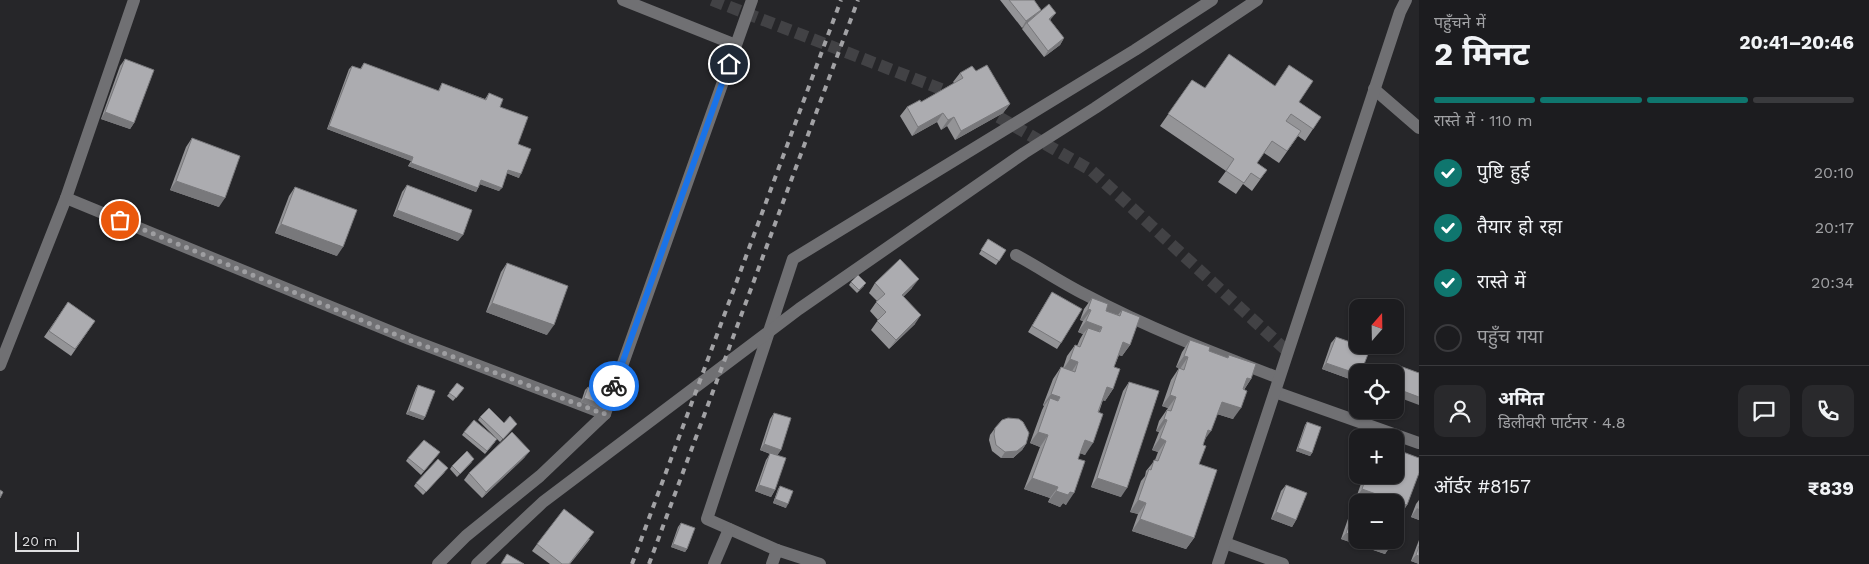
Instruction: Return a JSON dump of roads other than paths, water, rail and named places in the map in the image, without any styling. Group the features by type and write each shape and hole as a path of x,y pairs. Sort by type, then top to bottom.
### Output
{"street":[{"path":"0,365 66,198 134,0"},
{"path":"622,0 736,45"},
{"path":"438,564 466,536 540,476 604,414 752,0"},
{"path":"820,564 778,550 707,519 793,259 1135,50 1212,0"},
{"path":"477,564 543,502 799,309 1024,152 1095,108 1257,0"},
{"path":"1218,564 1374,89 1400,12 1406,0"},
{"path":"1374,89 1419,128"},
{"path":"66,198 409,340 604,414"},
{"path":"1016,255 1087,296 1135,319 1279,378"},
{"path":"1275,392 1419,443"},
{"path":"714,564 729,529"},
{"path":"1225,543 1283,564"},
{"path":"772,564 778,550"}],"tunnel":[{"path":"712,0 959,96"},
{"path":"983,108 1092,171 1288,352"}],"railway":[{"path":"632,564 841,0"},
{"path":"649,564 858,0"}]}
